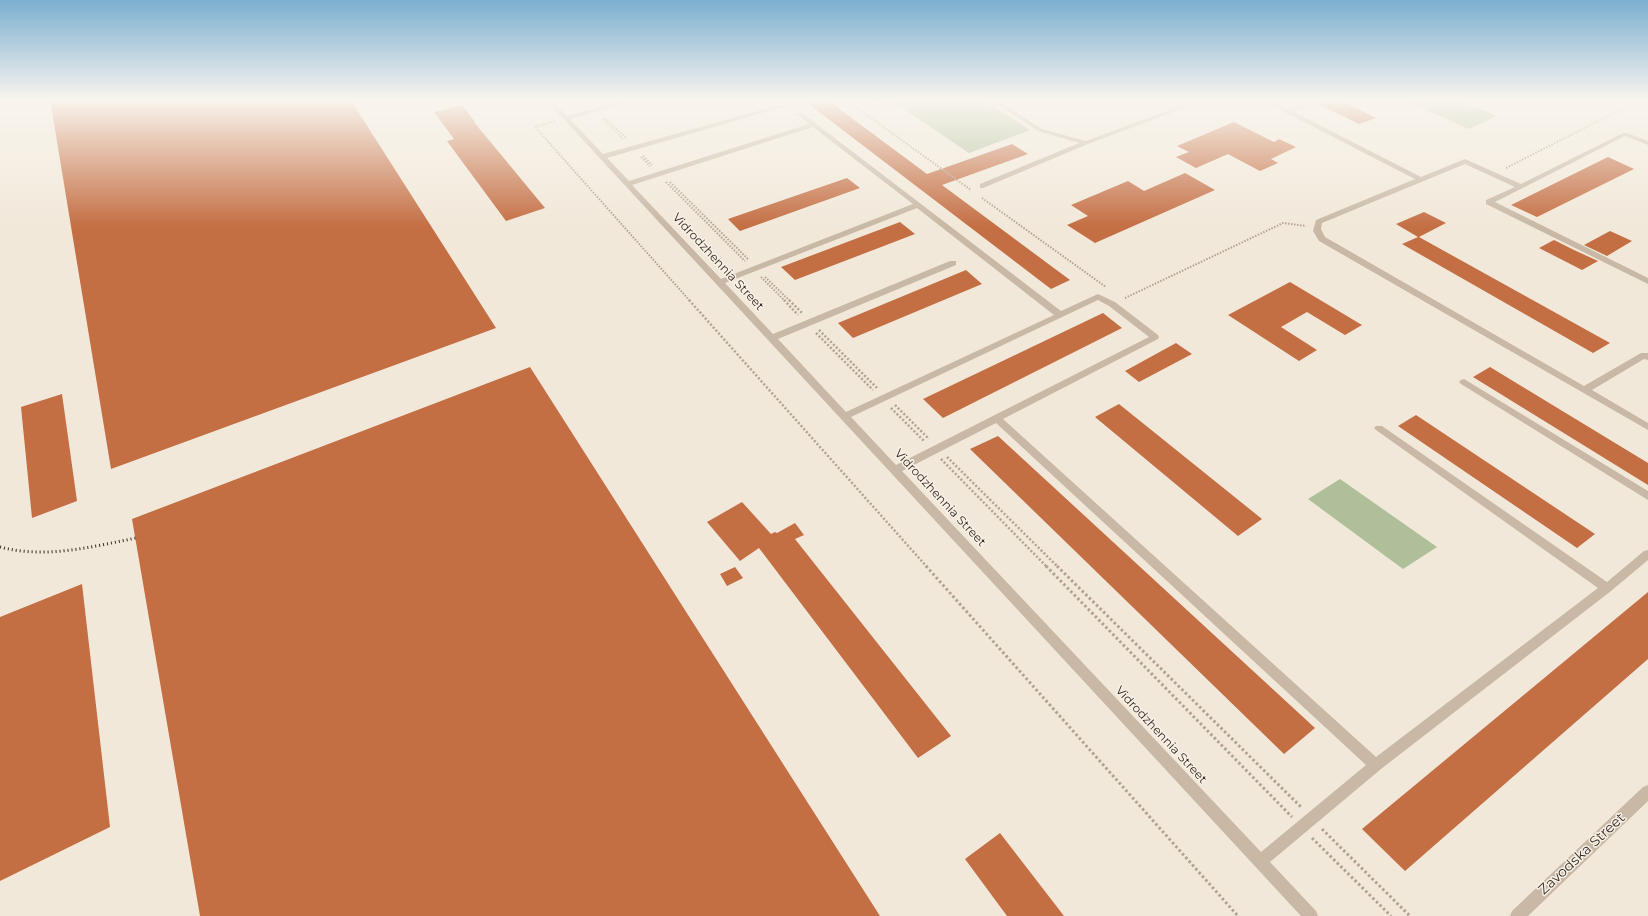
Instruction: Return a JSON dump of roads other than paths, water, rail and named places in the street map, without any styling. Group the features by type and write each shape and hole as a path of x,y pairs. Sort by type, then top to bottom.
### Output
{"street":[{"name":"Vidrodzhennia Street","path":"588,142 846,416 1311,916"},
{"path":"601,157 656,142"},
{"path":"627,184 761,142"},
{"path":"836,142 1060,315"},
{"path":"1079,142 1086,144"},
{"path":"983,186 1092,142"},
{"path":"1347,142 1422,180"},
{"path":"1610,142 1489,202 1648,281"},
{"path":"1521,187 1464,161 1422,180 1319,222 1316,228 1317,233 1322,239 1648,427"},
{"path":"720,282 918,204"},
{"path":"772,338 953,263"},
{"path":"846,416 1098,297 1112,304 1155,337 896,470"},
{"path":"1585,390 1644,355 1648,357"},
{"path":"1464,382 1648,496"},
{"path":"996,418 1376,765"},
{"path":"1379,428 1607,588"},
{"path":"1261,861 1376,765 1607,588 1648,554"},
{"name":"Zavodska Street","path":"1517,916 1648,792"}],"railway":[{"path":"0,547 34,552 51,552 85,548 136,538"}]}
